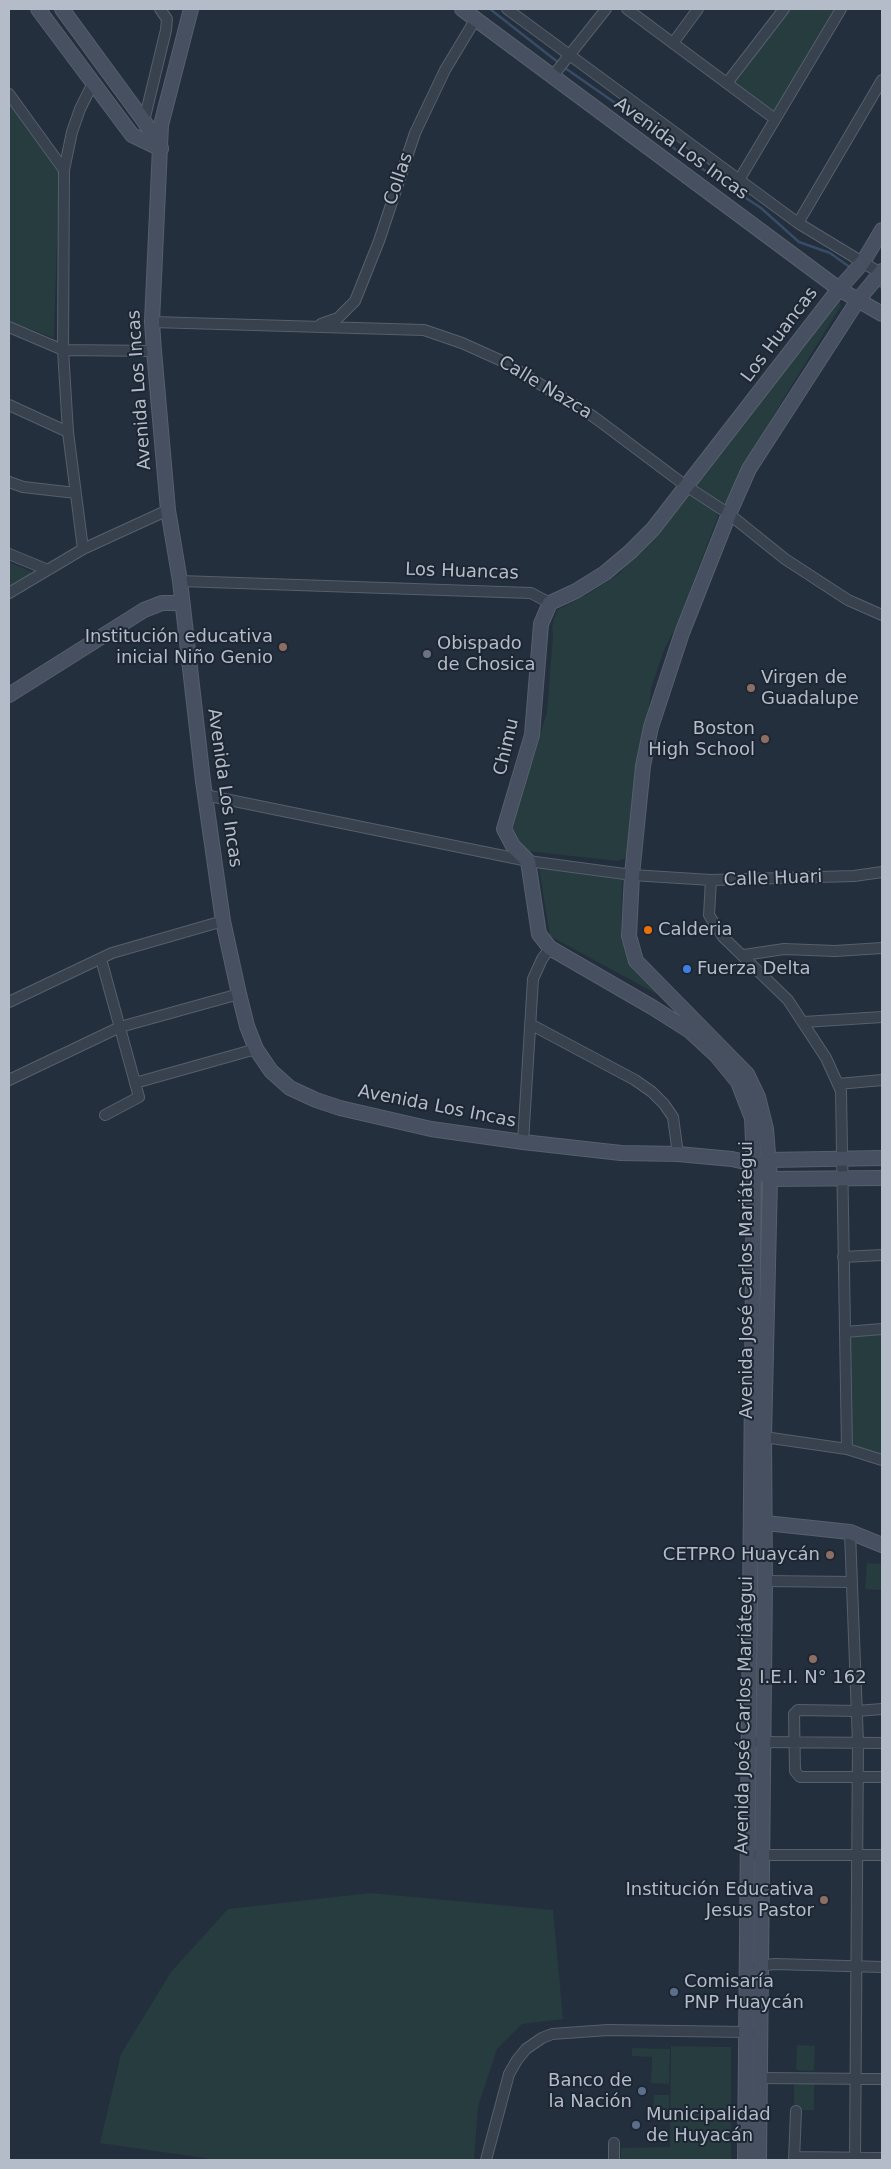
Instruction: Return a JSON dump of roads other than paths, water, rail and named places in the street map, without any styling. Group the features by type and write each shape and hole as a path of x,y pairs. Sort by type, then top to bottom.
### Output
{"main road":[{"path":"38,9 132,134 162,149"},
{"path":"62,9 144,121 162,149"},
{"name":"Avenida Los Incas","path":"191,9 161,125 162,149 152,322 168,510 180,581 181,603 205,795 223,921 247,1026 256,1049 271,1071 290,1088 316,1100 340,1108 431,1128 523,1142 621,1153 678,1154 732,1159 754,1164 768,1160 882,1158"},
{"name":"Avenida Los Incas","path":"462,9 838,289 882,314"},
{"path":"838,289 863,262 882,230"},
{"name":"Avenida José Carlos Mariátegui","path":"759,2160 761,2038 753,1966 747,1855 765,1581 764,1437 770,1179 766,1129 758,1098 747,1074 711,1035 636,961 629,936 632,875 643,766 650,727 682,633 729,514 749,468 858,300 882,273"},
{"name":"Los Huancas","path":"550,603 576,591 605,573 653,529 838,289"},
{"path":"9,695 144,610 162,603 181,603"},
{"name":"Chimu","path":"528,860 513,846 504,829 532,735 541,624 550,603"},
{"path":"528,860 539,934 550,948"},
{"name":"Avenida José Carlos Mariátegui","path":"550,948 690,1031 716,1055 738,1082 752,1118 754,1164 751,1521 755,1742 762,1856 746,2032 745,2160"},
{"path":"754,1164 770,1179 882,1178"},
{"path":"751,1521 850,1532 882,1545"}],"street":[{"path":"144,121 166,30 167,19 160,9"},
{"path":"507,9 798,222 882,273"},
{"path":"552,77 606,9"},
{"path":"627,9 775,119"},
{"path":"673,43 698,9"},
{"path":"727,83 784,9"},
{"path":"739,180 841,9"},
{"name":"Collas","path":"315,326 338,318 354,301 379,240 416,132 444,70 475,20"},
{"path":"798,222 882,80"},
{"path":"83,549 68,432 63,350 64,170 75,124 93,83"},
{"path":"9,94 64,170"},
{"name":"Calle Nazca","path":"152,322 424,330 462,343 502,361 594,417 686,486 729,514 784,559 848,600 882,615"},
{"path":"9,327 63,350 154,351"},
{"path":"9,405 68,432"},
{"path":"9,482 76,494"},
{"path":"9,593 83,549 168,510"},
{"path":"9,554 48,570"},
{"name":"Los Huancas","path":"180,581 531,593 550,603"},
{"name":"Calle Huari","path":"205,795 528,860 632,875 710,880 854,876 882,872"},
{"path":"710,880 709,915 723,937 744,955 788,1000 826,1058 841,1091 847,1449"},
{"path":"9,1002 112,953 223,921"},
{"path":"523,1142 533,980 542,959 550,948"},
{"path":"744,955 784,949 835,951 882,948"},
{"path":"100,959 139,1097 105,1115"},
{"path":"9,1080 120,1027 239,994"},
{"path":"804,1022 882,1017"},
{"path":"530,1024 635,1080 652,1092 673,1117 678,1154"},
{"path":"135,1082 256,1049"},
{"path":"838,1084 882,1080"},
{"path":"843,1257 882,1254"},
{"path":"845,1332 882,1329"},
{"path":"764,1437 847,1449 882,1460"},
{"path":"850,1532 858,1743 855,2159"},
{"path":"765,1581 851,1582"},
{"path":"882,1709 857,1711 796,1710 794,1714 795,1771 800,1777 882,1777"},
{"path":"755,1742 882,1743"},
{"path":"747,1855 882,1855"},
{"path":"753,1966 775,1964 882,1967"},
{"path":"486,2160 509,2074 526,2049 542,2038 560,2033 608,2030 746,2032 761,2038"},
{"path":"760,2078 882,2079"},
{"path":"796,2111 794,2158 882,2158"},
{"path":"614,2142 614,2160"}],"waterway":[{"path":"490,9 559,63"},
{"path":"565,68 624,109 689,160 761,208 799,242 830,253 851,268"}],"place":[{"name":"Institución educativa inicial Niño Genio","path":"283,647"},
{"name":"Obispado de Chosica","path":"427,654"},
{"name":"Virgen de Guadalupe","path":"751,688"},
{"name":"Boston High School","path":"765,739"},
{"name":"Calderia","path":"648,930"},
{"name":"Fuerza Delta","path":"687,969"},
{"name":"CETPRO Huaycán","path":"830,1555"},
{"name":"I.E.I. N° 162","path":"813,1659"},
{"name":"Institución Educativa Jesus Pastor","path":"824,1900"},
{"name":"Comisaría PNP Huaycán","path":"674,1992"},
{"name":"Banco de la Nación","path":"642,2091"},
{"name":"Municipalidad de Huyacán","path":"636,2125"}]}
